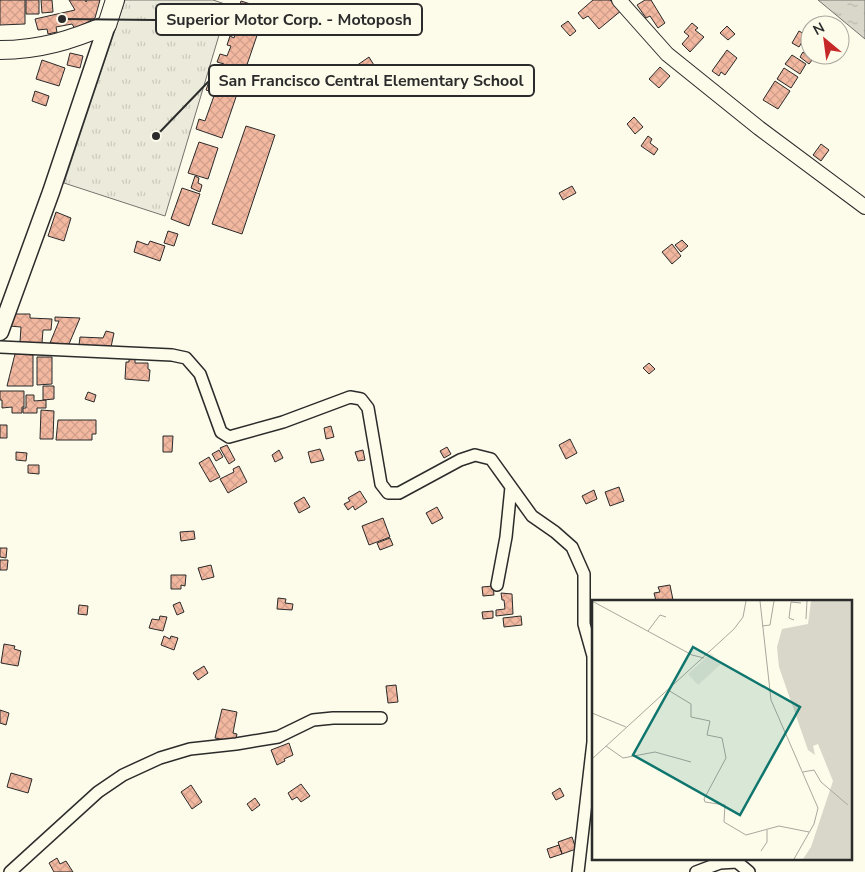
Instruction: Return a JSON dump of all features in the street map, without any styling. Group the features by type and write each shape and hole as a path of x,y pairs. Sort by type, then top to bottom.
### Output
{"main road":[{"path":"0,332 52,192 115,0"},
{"path":"0,50 22,50 73,40 108,25"}],"street":[{"path":"619,0 667,54 759,128 865,207"},
{"path":"0,347 172,355 186,358 200,374 221,432 229,437 283,422 350,397 361,399 368,408 381,484 388,493 399,493 460,460 475,455 491,459 532,516 572,547 584,574 584,624 592,652"},
{"path":"497,585 506,537 511,487"},
{"path":"10,872 98,792 123,775 160,758 190,749 278,737 313,720 380,718"},
{"path":"578,872 592,742"},
{"path":"696,872 720,863 737,862 749,872"}],"green space":[{"path":"125,0 213,0 228,5 165,216 64,183"}],"water":[{"path":"818,0 865,0 865,39 850,27 850,15 836,15"}],"building":[{"path":"0,0 25,0 25,24 0,25"},
{"path":"26,0 39,0 39,14 26,14"},
{"path":"41,0 52,0 53,12 42,13"},
{"path":"69,0 85,0 86,2 87,0 100,0 95,18 75,29 72,24 56,27 57,32 48,34 47,29 38,30 35,19 75,10"},
{"path":"593,0 610,0 612,2 614,0 622,10 599,29 588,16 583,19 578,13"},
{"path":"645,0 651,0 665,23 658,28 650,16 646,18 637,5"},
{"path":"241,1 266,9 222,138 196,129 199,119 205,121 215,93 206,90 212,73 221,76 224,64 217,62 220,54 227,56 231,46 227,45 230,36 234,38 241,15 237,14"},
{"path":"568,21 576,31 570,36 561,26"},
{"path":"692,23 698,28 695,30 704,37 690,52 682,44 689,36 684,32"},
{"path":"727,26 735,34 728,40 720,33"},
{"path":"799,31 800,32 799,47 792,43"},
{"path":"727,50 737,58 725,75 721,72 719,76 712,71"},
{"path":"70,53 83,56 80,68 67,65"},
{"path":"792,55 800,60 800,65 805,65 800,74 785,64"},
{"path":"369,57 377,70 360,80 355,73 359,70 356,66"},
{"path":"42,60 65,68 59,86 36,79"},
{"path":"660,67 670,76 659,88 649,79"},
{"path":"784,68 798,77 791,88 777,79"},
{"path":"775,81 790,91 778,109 763,100"},
{"path":"35,91 49,96 46,106 32,101"},
{"path":"634,117 643,127 635,134 627,124"},
{"path":"246,126 275,135 242,234 212,224"},
{"path":"648,136 652,139 650,143 658,149 654,155 641,146"},
{"path":"199,142 218,148 208,179 188,173"},
{"path":"821,144 829,150 821,161 813,155"},
{"path":"195,176 199,178 198,183 202,185 200,192 191,188"},
{"path":"572,186 576,193 563,200 559,193"},
{"path":"182,188 200,194 189,226 171,219"},
{"path":"56,212 71,218 64,241 48,236"},
{"path":"168,231 178,234 174,246 164,243"},
{"path":"682,240 688,246 681,252 675,245"},
{"path":"137,241 148,245 150,241 165,246 160,261 134,252"},
{"path":"672,244 681,256 672,264 662,252"},
{"path":"14,314 30,314 30,318 52,319 51,330 43,330 42,343 20,342 21,327 9,326"},
{"path":"55,317 80,318 69,344 50,343 59,321 55,321"},
{"path":"106,331 114,333 111,347 79,345 80,337 103,338"},
{"path":"15,354 33,355 33,386 7,386"},
{"path":"37,357 52,357 52,384 37,385"},
{"path":"129,359 135,359 135,363 148,363 148,369 150,370 149,381 125,379 126,362 129,362"},
{"path":"649,363 655,369 649,374 643,368"},
{"path":"43,386 54,386 54,399 43,400"},
{"path":"0,391 24,391 22,413 12,413 12,407 2,408"},
{"path":"88,392 96,395 94,402 85,399"},
{"path":"26,395 34,395 34,401 46,400 46,408 37,408 37,413 23,413 23,408 26,408"},
{"path":"41,410 54,411 53,439 40,439"},
{"path":"58,420 96,420 96,434 92,434 92,440 56,440"},
{"path":"0,425 7,425 7,438 0,438"},
{"path":"331,426 334,437 326,439 324,428"},
{"path":"163,436 173,436 172,452 163,452"},
{"path":"570,439 577,453 566,459 559,445"},
{"path":"227,445 235,460 229,464 220,448"},
{"path":"447,447 451,454 444,458 440,451"},
{"path":"320,449 324,460 311,463 308,452"},
{"path":"219,450 223,457 216,461 212,454"},
{"path":"279,450 283,458 275,462 272,455"},
{"path":"363,450 365,460 358,461 355,452"},
{"path":"16,452 27,453 26,461 16,460"},
{"path":"209,457 220,477 210,482 199,463"},
{"path":"28,465 39,465 39,474 28,473"},
{"path":"239,466 247,482 228,493 220,479 234,472 233,469"},
{"path":"619,487 624,501 610,506 605,492"},
{"path":"594,490 597,499 586,504 582,496"},
{"path":"360,491 367,502 355,510 353,506 348,510 344,504 350,501 348,498"},
{"path":"304,497 310,507 299,513 294,503"},
{"path":"437,507 443,518 432,524 426,513"},
{"path":"383,518 390,537 369,545 362,526"},
{"path":"194,531 195,539 181,541 180,532"},
{"path":"390,538 393,545 380,550 377,543"},
{"path":"0,548 7,548 6,558 0,557"},
{"path":"0,560 8,560 7,570 0,570"},
{"path":"211,565 214,577 202,580 198,568"},
{"path":"171,575 186,575 185,586 181,585 181,589 171,589"},
{"path":"670,585 673,600 656,600 654,593 660,592 658,587"},
{"path":"493,586 494,595 483,596 482,587"},
{"path":"501,593 512,594 513,614 496,616 496,610 505,609"},
{"path":"278,598 286,599 285,603 293,604 292,610 277,609"},
{"path":"180,602 184,612 177,615 173,605"},
{"path":"79,605 88,606 87,615 78,614"},
{"path":"493,611 493,618 483,619 482,612"},
{"path":"160,616 167,617 163,631 149,628 152,619 159,620"},
{"path":"521,616 522,625 504,627 503,618"},
{"path":"164,636 170,639 171,636 178,638 174,650 161,645"},
{"path":"4,644 15,646 14,649 21,651 18,666 1,663"},
{"path":"204,666 208,673 198,680 193,673"},
{"path":"396,685 398,702 388,703 386,686"},
{"path":"222,709 237,712 233,733 237,734 235,742 215,738"},
{"path":"0,710 9,713 6,725 0,723"},
{"path":"289,743 293,755 277,765 271,750"},
{"path":"11,773 32,779 28,793 7,787"},
{"path":"301,784 310,796 301,802 297,797 292,800 288,793"},
{"path":"191,785 202,802 192,809 181,792"},
{"path":"560,788 564,796 556,800 552,793"},
{"path":"255,798 260,805 252,811 247,804"},
{"path":"572,837 576,849 562,854 558,842"},
{"path":"559,845 562,854 550,858 547,849"},
{"path":"57,858 60,864 66,861 73,872 54,872 49,863"}],"place":[{"name":"Superior Motor Corp. - Motoposh","path":"62,19"},
{"name":"San Francisco Central Elementary School","path":"156,136"}]}
